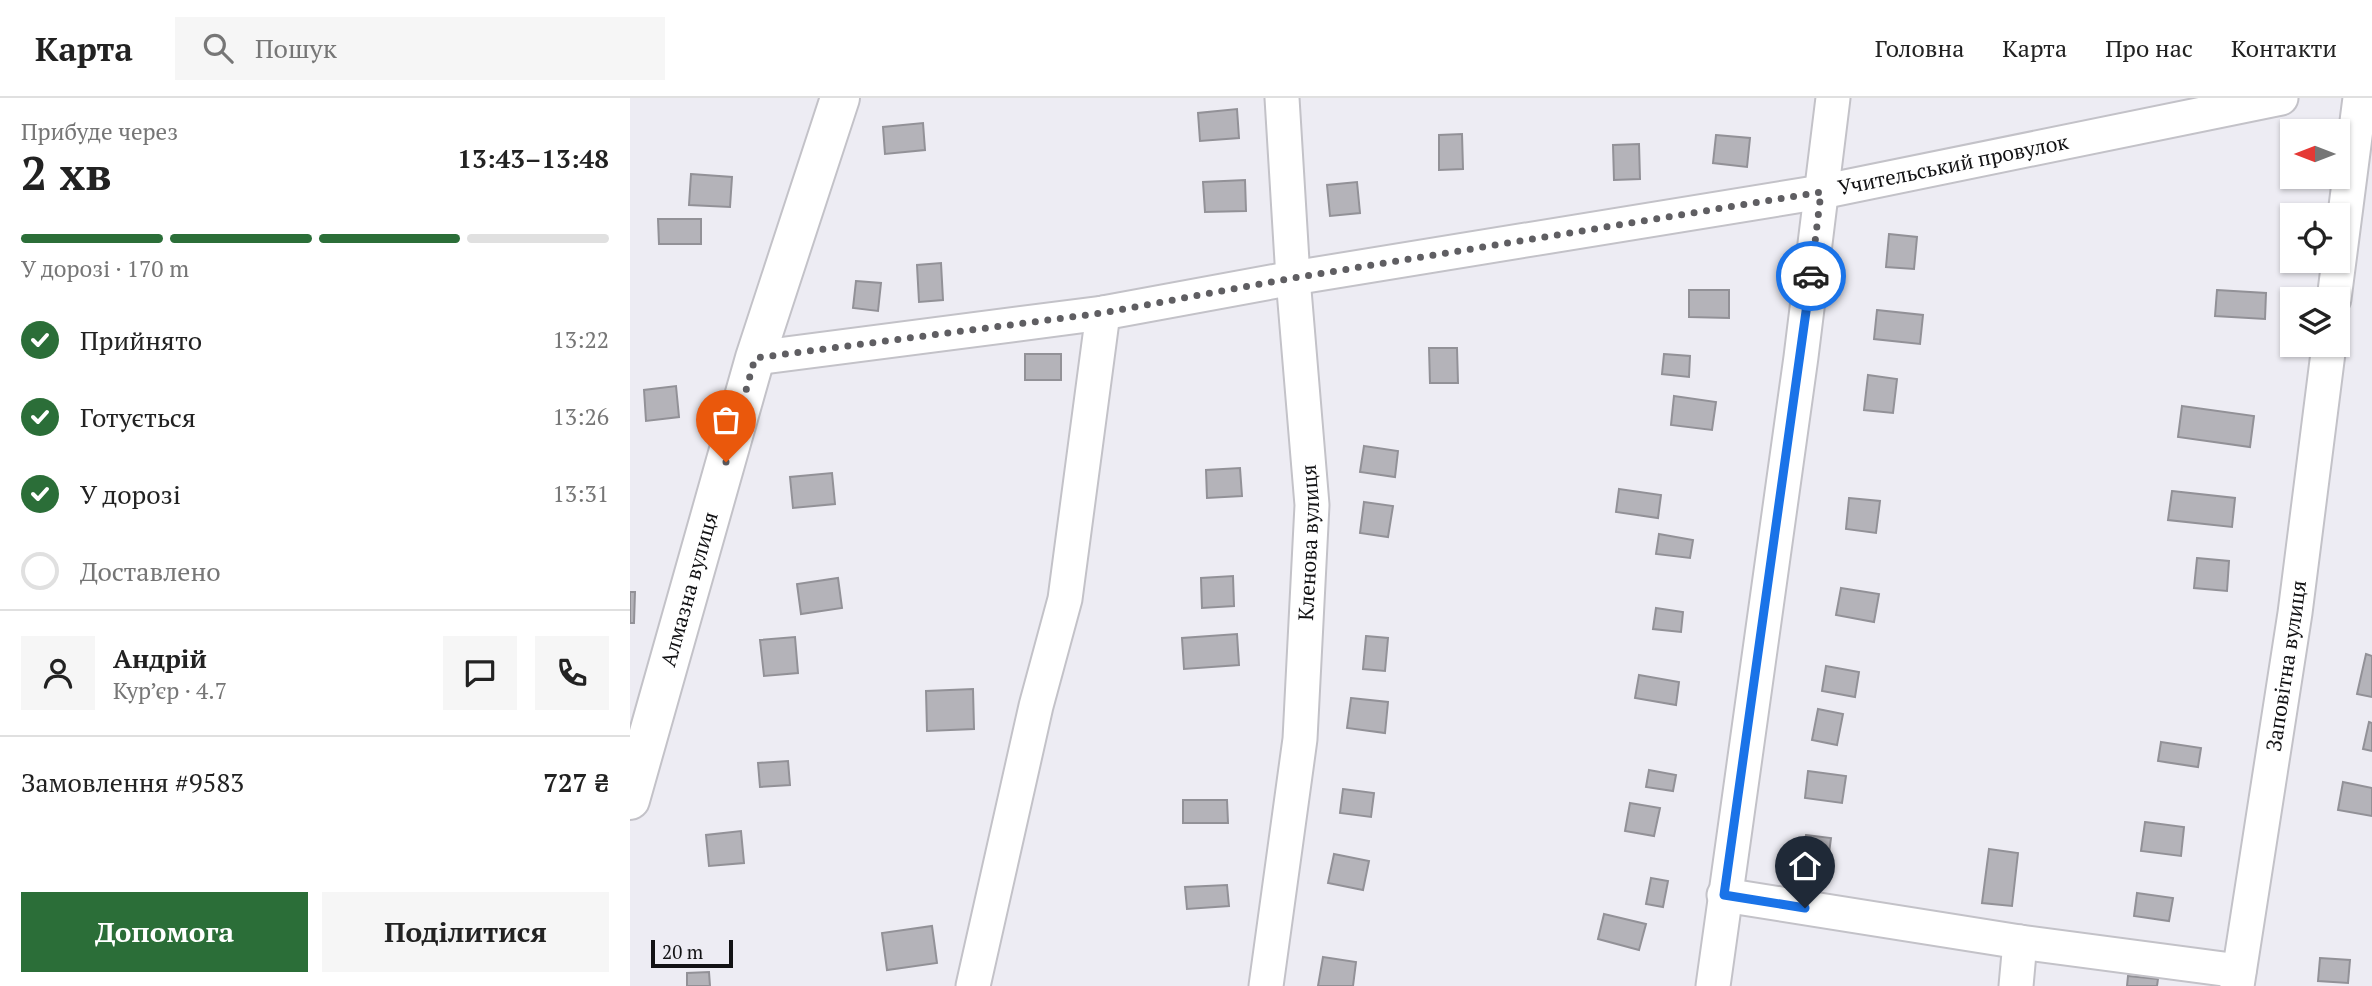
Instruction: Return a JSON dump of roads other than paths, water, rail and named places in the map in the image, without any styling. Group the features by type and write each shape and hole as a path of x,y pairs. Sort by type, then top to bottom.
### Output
{"main road":[{"name":"Алмазна вулиця","path":"630,800 755,358 840,98"}],"street":[{"name":"Кленова вулиця","path":"1266,986 1300,739 1312,505 1293,278 1282,98"},
{"path":"1713,986 1801,357 1833,98"},
{"name":"Учительський провулок","path":"755,358 1102,313 1293,278 1821,192 2281,98"},
{"path":"2336,287 2360,98"},
{"path":"973,986 1036,706 1065,599 1102,313"},
{"name":"Заповітна вулиця","path":"2238,978 2295,613 2327,357"},
{"path":"1724,895 2238,978"},
{"path":"2016,986 2020,942"}]}
